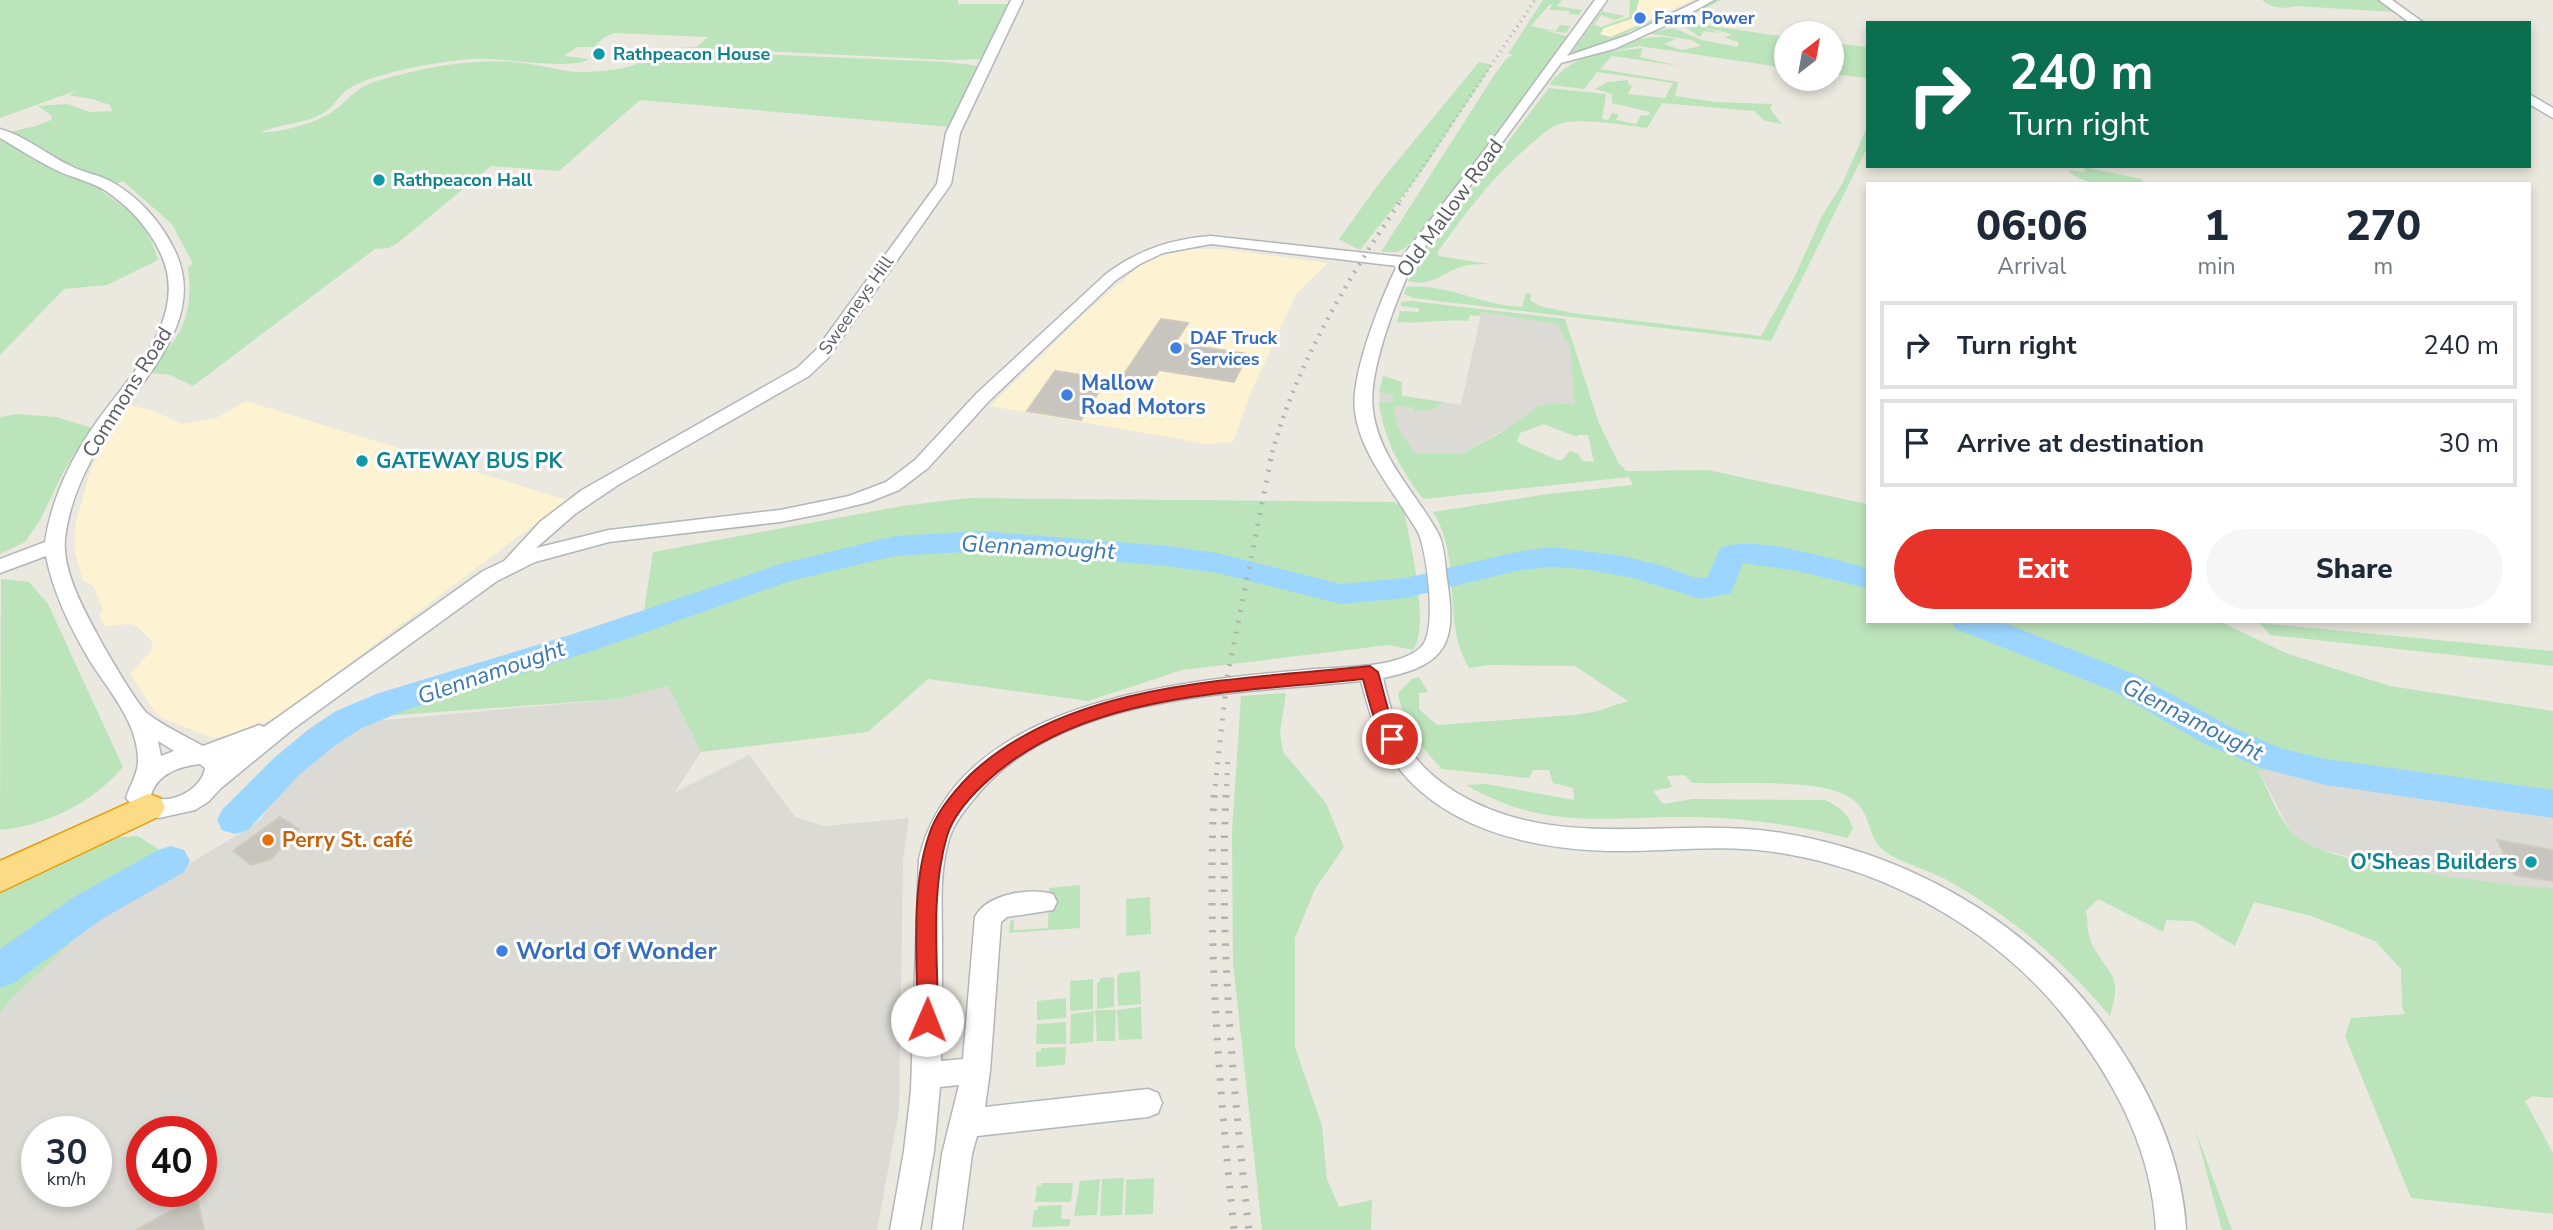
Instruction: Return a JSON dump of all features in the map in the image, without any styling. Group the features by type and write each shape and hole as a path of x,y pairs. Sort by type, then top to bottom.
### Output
{"highway":[{"path":"0,854 28,848 65,832 145,791"},
{"path":"0,877 145,791"}],"street":[{"name":"Sweeneys Hill","path":"514,561 528,543 583,500 640,464 803,372 815,362 860,305 944,184 953,133 1017,0"},
{"name":"Old Mallow Road","path":"905,1230 917,1166 926,1075 930,865 943,824 960,798 985,772 1014,751 1082,716 1127,703 1182,693 1370,672 1417,662 1431,651 1440,635 1430,536 1423,521 1376,451 1364,412 1364,395 1374,346 1390,296 1406,262 1502,137 1601,0"},
{"path":"1556,60 1568,60 1596,50 1708,0"},
{"path":"2385,0 2415,21"},
{"path":"2531,99 2553,114"},
{"name":"Commons Road","path":"0,133 70,171 111,187 135,208 155,229 169,251 179,292 173,318 162,345 96,439 63,500 55,545 72,606 98,656 139,719"},
{"path":"145,791 162,809 182,804 200,794 285,723 489,576 514,561 574,544 638,531 781,518 851,501 901,481 982,397 1103,285 1130,262 1152,249 1182,242 1211,240 1406,262"},
{"path":"0,566 55,545"},
{"path":"1370,672 1383,720 1398,751 1429,784 1479,816 1515,830 1556,838 1609,841 1742,838 1821,850 1895,876 1936,896 1983,925 2020,953 2060,991 2093,1031 2121,1073 2149,1129 2164,1179 2171,1230"},
{"path":"139,719 217,764 218,771 214,781"},
{"path":"139,719 151,763 145,791"},
{"path":"145,791 171,762 201,755 285,723"},
{"path":"947,1230 957,1154 976,1071 988,918 1001,907 1044,902"},
{"path":"926,1075 976,1071"},
{"path":"966,1123 1148,1103"}],"shaded area":[{"name":"Farm Power","path":"1633,0 1693,0 1608,38 1596,35 1599,28 1628,17"},
{"path":"1189,249 1221,249 1328,263 1296,294 1249,397 1233,442 1207,444 990,406 1083,315 1138,267 1154,257"},
{"path":"1482,309 1565,319 1573,357 1575,405 1588,435 1577,437 1526,417 1462,454 1393,453 1380,409 1379,392 1461,405"},
{"path":"246,401 567,500 289,709 247,732 213,738 162,718 155,712 130,674 151,651 152,641 137,626 105,626 99,616 103,609 93,586 83,581 75,554 75,526 91,468 107,436 130,405 153,411 183,424 216,418"},
{"path":"668,686 701,752 675,792 749,755 795,817 825,826 909,818 903,861 899,1111 877,1230 0,1230 0,1013 12,998 94,921 252,826 261,819 288,779 314,753 362,722 617,699"},
{"path":"2258,769 2310,773 2553,808 2553,900 2375,864 2305,845 2291,833"}],"green space":[{"path":"0,0 958,0 958,4 1011,4 999,23 984,59 947,60 678,47 697,47 708,37 614,33 603,38 594,47 577,47 564,56 589,59 580,62 552,64 485,59 459,60 409,68 360,83 348,89 322,114 261,132 287,129 318,120 371,83 415,71 469,62 505,61 592,72 634,65 661,50 945,62 981,66 949,127 640,100 559,171 491,166 399,242 389,248 375,249 193,386 170,375 151,373 156,362 176,337 185,318 190,288 188,267 193,264 172,224 123,181 101,191 121,205 144,228 158,260 107,285 64,289 0,355 0,134 51,120 52,116 38,106 67,104 90,112 112,111 110,105 69,95 78,90 0,118"},
{"path":"1543,0 1562,0 1557,6 1582,10 1579,15 1569,14 1570,11 1549,10 1552,5 1550,4 1531,26 1555,31 1560,25 1571,26 1566,33 1542,30 1567,36 1493,141 1422,232 1397,252 1381,252 1495,74 1507,58 1513,55 1508,54"},
{"path":"1630,0 1639,0 1634,18 1604,28 1600,34 1610,37 1684,7 1598,46 1575,54 1572,52 1603,9 1604,12 1625,16 1616,20 1601,15 1594,25 1601,27 1629,17"},
{"path":"1714,0 1722,0 1678,21 1774,35 1774,66 1639,46 1609,52 1643,48 1640,57 1680,66 1612,56 1600,69 1678,82 1675,96 1716,102 1772,104 1770,109 1782,124 1765,121 1754,111 1662,103 1647,128 1587,121 1557,125 1517,156 1492,182 1437,253 1439,256 1489,264 1464,266 1430,281 1408,281 1422,254 1549,88 1606,94 1602,119 1608,120 1612,113 1619,114 1616,120 1636,124 1641,115 1648,116 1650,112 1612,103 1612,94 1595,89 1608,82 1628,80 1628,84 1632,86 1628,94 1665,98 1673,83 1597,72 1584,89 1551,85 1550,83 1569,66 1583,58 1608,52 1604,51 1639,39 1676,39 1664,44 1682,50 1701,46 1692,40 1645,33 1673,28 1702,40 1737,47 1739,42 1725,38 1732,34 1701,27 1721,33 1704,31 1700,37 1685,27 1688,26 1663,26"},
{"path":"2262,0 2380,0 2410,21 2405,21 2393,12 2273,6"},
{"path":"1844,44 1866,47 1866,78 1844,75"},
{"path":"1479,62 1492,65 1420,174 1360,250 1339,239 1381,181"},
{"path":"1866,129 1866,150 1771,341 1413,298 1404,294 1406,287 1436,288 1493,303 1522,307 1526,293 1531,294 1530,300 1540,306 1572,313 1761,336 1795,276 1822,216 1842,184"},
{"path":"2084,168 2089,168 2141,179 2143,182 2090,182 2068,170 2085,172"},
{"path":"1412,301 1565,319 1599,423 1618,462 1626,471 1708,470 1866,504 1866,623 2223,623 2288,654 2390,686 2553,711 2553,808 2310,773 2258,770 2289,829 2311,846 2337,855 2405,870 2553,888 2553,1098 2533,1096 2525,1101 2553,1153 2553,1214 2411,1198 2345,1036 2351,1018 2405,1014 2402,1007 2401,969 2375,941 2311,916 2254,902 2235,946 2194,921 2166,920 2163,932 2098,899 2086,911 2088,932 2115,983 2110,1016 2074,976 2014,924 1947,880 1886,852 1875,840 1867,818 1858,804 1841,793 1789,784 1692,783 1685,775 1667,776 1672,787 1653,791 1663,804 1693,799 1825,800 1839,808 1849,819 1853,829 1847,838 1809,829 1733,819 1605,819 1551,816 1496,800 1466,785 1487,784 1574,800 1573,788 1553,783 1549,770 1533,770 1529,778 1442,769 1414,734 1404,715 1398,693 1412,679 1419,677 1428,692 1419,693 1419,709 1437,725 1573,715 1594,712 1628,701 1575,666 1489,665 1469,668 1456,631 1447,549 1433,512 1548,494 1633,485 1629,477 1423,499 1400,465 1384,428 1379,402 1393,402 1393,395 1379,392 1383,376 1402,382 1402,396 1442,402 1433,410 1414,411 1414,407 1395,406 1397,425 1415,453 1462,454 1502,432 1539,406 1556,403 1575,405 1570,344 1558,325 1553,323 1481,312 1480,316 1470,315 1468,321 1397,322 1400,311 1419,312 1419,308 1401,306 1401,302","holes":["1544,424 1577,435 1588,435 1594,462 1583,461 1578,454 1570,451 1562,460 1557,460 1517,442 1520,433"]},
{"path":"16,414 56,417 92,428 65,469 40,520 25,542 0,554 0,417"},
{"path":"968,498 1393,502 1403,506 1414,559 1420,621 1418,638 1413,650 1389,645 1182,670 1088,701 928,679 868,732 701,752 668,686 617,699 342,719 559,650 644,611 653,552 902,506"},
{"path":"1,579 29,582 48,604 123,767 83,802 34,824 0,830"},
{"path":"2260,623 2553,651 2553,666 2270,635"},
{"path":"1286,693 1280,732 1283,752 1326,803 1344,847 1315,889 1295,938 1295,1047 1322,1126 1327,1179 1339,1207 1372,1200 1371,1230 1262,1230 1233,963 1232,832 1241,696"},
{"path":"138,836 157,848 176,871 94,921 12,998 0,1013 0,890 109,838"},
{"path":"1080,885 1080,928 1009,933 1010,921 1014,920 1014,930 1048,928 1049,888"},
{"path":"1150,897 1151,934 1126,936 1126,899"},
{"path":"1140,971 1141,1004 1118,1006 1117,977 1120,973"},
{"path":"1114,977 1114,1007 1097,1009 1097,982 1100,982 1100,978"},
{"path":"1093,979 1093,1009 1070,1011 1070,981"},
{"path":"1066,998 1066,1018 1037,1020 1037,1001"},
{"path":"1141,1007 1142,1039 1119,1040 1117,1010"},
{"path":"1095,1010 1116,1010 1115,1041 1097,1041"},
{"path":"1094,1011 1093,1042 1070,1044 1071,1014"},
{"path":"1066,1022 1066,1044 1036,1044 1037,1024"},
{"path":"1066,1047 1065,1065 1036,1067 1036,1052 1041,1051 1041,1048"},
{"path":"2195,1129 2232,1230 2222,1230"},
{"path":"1124,1178 1122,1215 1100,1216 1102,1179"},
{"path":"1154,1178 1153,1214 1125,1215 1126,1180"},
{"path":"1100,1179 1097,1215 1074,1216 1080,1181"},
{"path":"1042,1183 1073,1183 1071,1202 1035,1202 1037,1186"},
{"path":"1062,1205 1061,1219 1070,1219 1070,1226 1032,1227 1034,1210 1037,1210 1038,1206"}],"building":[{"name":"DAF Truck Services","path":"1161,319 1188,323 1175,343 1248,354 1234,382 1159,370 1150,385 1120,380"},
{"name":"Mallow Road Motors","path":"1055,371 1107,379 1081,420 1027,411"},
{"name":"Perry St. café","path":"280,817 299,829 271,859 251,865 233,851"},
{"name":"O'Sheas Builders","path":"2497,840 2553,850 2553,881 2515,875"},
{"path":"179,1207 199,1207 204,1230 136,1230"}],"waterway":[{"name":"Glennamought","path":"235,820 287,766 321,738 348,720 391,702 584,642 780,574 895,546 982,541 1167,556 1217,563 1341,594 1406,588 1516,561 1551,557 1584,559 1633,568 1701,589 1720,586 1731,555 1738,552 1797,561 1866,578"},
{"name":"Glennamought","path":"1972,623 2125,683 2215,734 2273,759 2326,772 2553,804"},
{"name":"Glennamought","path":"0,971 88,908 171,861"}],"railway":[{"path":"1400,201 1535,0"},
{"path":"1270,461 1293,392 1324,325 1401,200"},
{"path":"1214,797 1227,678 1271,459"},
{"path":"1226,797 1228,757"},
{"path":"1214,795 1213,959 1234,1230"},
{"path":"1226,795 1226,958 1233,1067 1249,1230"}],"place":[{"name":"Farm Power","path":"1640,18"},
{"name":"Rathpeacon House","path":"599,54"},
{"name":"Rathpeacon Hall","path":"379,180"},
{"name":"DAF Truck Services","path":"1176,348"},
{"name":"Mallow Road Motors","path":"1067,395"},
{"name":"GATEWAY BUS PK","path":"362,461"},
{"name":"Perry St. café","path":"268,840"},
{"name":"O'Sheas Builders","path":"2531,862"},
{"name":"World Of Wonder","path":"502,951"}],"route":[{"path":"927,1020 928,887 930,865 938,835 948,814 977,779 993,764 1014,751 1082,716 1154,697 1370,672 1383,720 1392,739"}]}
